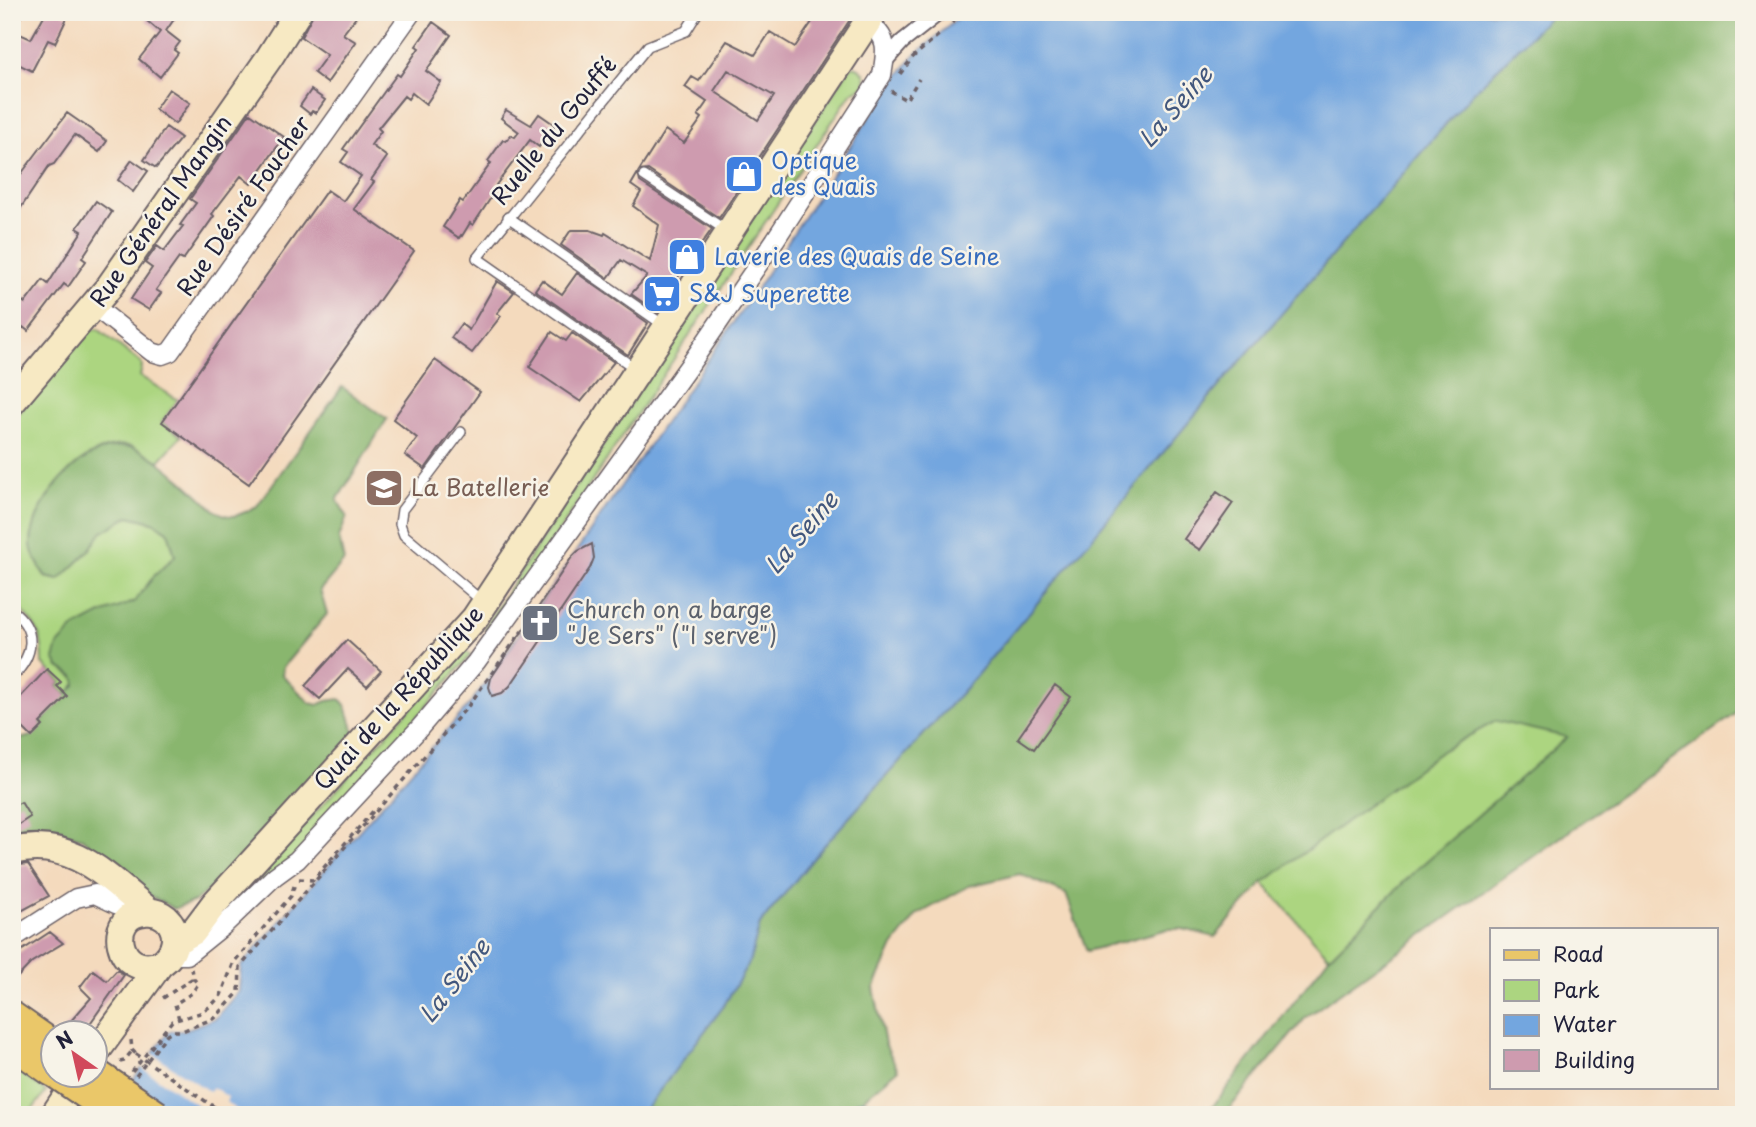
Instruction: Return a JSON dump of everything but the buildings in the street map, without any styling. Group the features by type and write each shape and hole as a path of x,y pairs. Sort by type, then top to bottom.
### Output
{"main road":[{"name":"Rue Général Mangin","path":"12,402 94,306 269,58 298,12"},
{"name":"Quai de la République","path":"160,943 214,904 475,618 871,18"},
{"path":"12,851 33,847 54,848 82,860 105,876 160,943"},
{"path":"105,876 119,915 119,938 125,956 160,943"},
{"path":"119,915 135,914 160,943"},
{"path":"108,1052 160,943"},
{"path":"12,1016 38,1034"},
{"path":"12,1044 38,1062"},
{"path":"108,1081 158,1115"},
{"path":"54,1115 72,1088"},
{"path":"76,1088 116,1115"}],"street":[{"name":"Rue Désiré Foucher","path":"94,306 152,352 162,355 170,352 412,12"},
{"path":"884,62 902,42 940,12"},
{"path":"160,943 187,955 232,918 275,876 297,860 417,731 476,662 691,363 882,75 886,47 871,18"},
{"path":"76,898 81,882 82,860"},
{"path":"12,939 76,898 94,894 119,915"}],"lane":[{"name":"Ruelle du Gouffé","path":"638,370 477,258 648,46 686,31 698,12"},
{"path":"644,176 729,232"},
{"path":"508,217 666,327"},
{"path":"461,432 402,510 400,524 404,535 484,603"},
{"path":"12,610 25,622 31,638 29,656 12,677"}],"path":[{"path":"877,82 906,100 919,79"},
{"path":"128,1077 169,1025 179,1018 200,1013 211,1006 221,995 234,962 291,896 297,878 313,880 473,698 492,673 476,662"},
{"path":"159,1001 193,978 197,981 198,987 175,1004 179,1018"},
{"path":"133,1080 167,1034 182,1031"},
{"path":"132,1040 134,1052 226,1115"},
{"path":"108,1057 122,1062 134,1052"}],"green space":[{"path":"1554,12 1744,12 1744,708 1306,1017 1224,1115 1206,1115 1329,957 1415,871 1567,737 1496,721 1443,750 1263,883 1215,937 1183,929 1168,929 1087,951 1066,894 1020,874 969,886 917,915 893,946 874,988 885,1044 898,1070 862,1100 830,1115 641,1115 723,1007 749,963 760,924 820,850 976,676 1219,386 1471,95"},
{"path":"854,66 864,73 865,86 852,92 493,630 483,629 849,69"},
{"path":"98,329 141,363 140,376 178,400 162,422 181,436 159,461 130,446 113,446 79,462 51,491 41,509 34,526 32,551 45,577 59,580 88,552 101,533 129,516 153,522 168,531 175,556 155,575 134,602 59,667 77,680 67,696 57,686 61,682 43,664 36,628 12,601 12,421 91,330"},
{"path":"342,387 387,419 337,500 347,516 339,538 344,561 320,590 327,614 283,667 282,675 310,703 318,705 340,699 346,706 355,735 215,885 195,901 174,909 152,897 82,838 27,827 12,834 12,741 31,736 76,684 74,676 59,667 54,659 58,645 74,628 101,614 134,602 155,575 175,556 168,531 153,522 129,516 101,533 88,552 59,580 46,577 34,556 31,543 34,526 51,492 79,463 96,453 113,447 130,447 162,464 216,511 227,516 241,514 257,506"},
{"path":"1744,589 1415,871 1329,957 1263,883 1341,762"},
{"path":"12,616 22,642 20,656 12,668"},
{"path":"464,650 471,655 294,858 220,917"},
{"path":"12,1066 46,1092 28,1115 12,1115"}],"water":[{"name":"La Seine","path":"965,12 1554,12 1471,95 1219,386 976,676 820,850 760,924 749,963 723,1007 641,1115 107,1115 167,1034 216,1018 239,991 241,966 469,705 756,290 884,95 913,57"},
{"path":"862,1100 909,1114 910,1115 830,1115"}],"pier":[{"path":"150,1052 210,1092 213,1087 228,1097 226,1102 244,1115 201,1115 197,1112 200,1107 139,1066"}],"place":[{"name":"Optique des Quais","path":"744,174"},
{"name":"Laverie des Quais de Seine","path":"687,257"},
{"name":"S&J Superette","path":"662,294"},
{"name":"La Batellerie","path":"384,488"},
{"name":"Church on a barge \"Je Sers\" (\"I serve\")","path":"540,623"}]}
